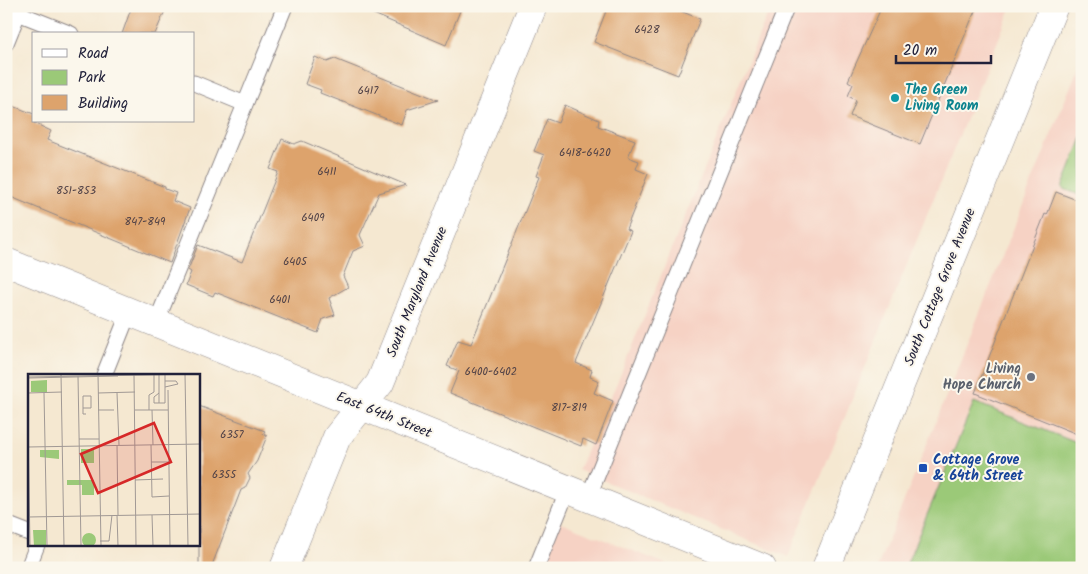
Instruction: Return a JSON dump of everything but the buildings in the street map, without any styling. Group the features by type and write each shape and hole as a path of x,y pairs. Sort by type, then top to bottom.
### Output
{"street":[{"name":"South Maryland Avenue","path":"284,568 337,437 380,383 533,6"},
{"name":"South Cottage Grove Avenue","path":"826,568 1054,6"},
{"name":"East 64th Street","path":"6,262 762,568"}],"lane":[{"path":"156,323 285,6"},
{"path":"536,568 578,493 787,6"},
{"path":"6,43 20,9 67,32"},
{"path":"195,84 245,104"},
{"path":"104,374 129,312"},
{"path":"6,524 28,533"},
{"path":"28,568 37,546"}],"shaded area":[{"path":"771,6 1012,6 788,557 578,470 620,376"},
{"path":"1082,58 1082,568 877,568"},
{"path":"555,520 676,568 536,568"}],"green space":[{"path":"1082,138 1082,196 1062,188"},
{"path":"974,402 1082,445 1082,568 905,568"}],"place":[{"name":"The Green Living Room","path":"895,98"},
{"name":"Living Hope Church","path":"1031,377"},
{"name":"Cottage Grove & 64th Street","path":"923,468"}]}
